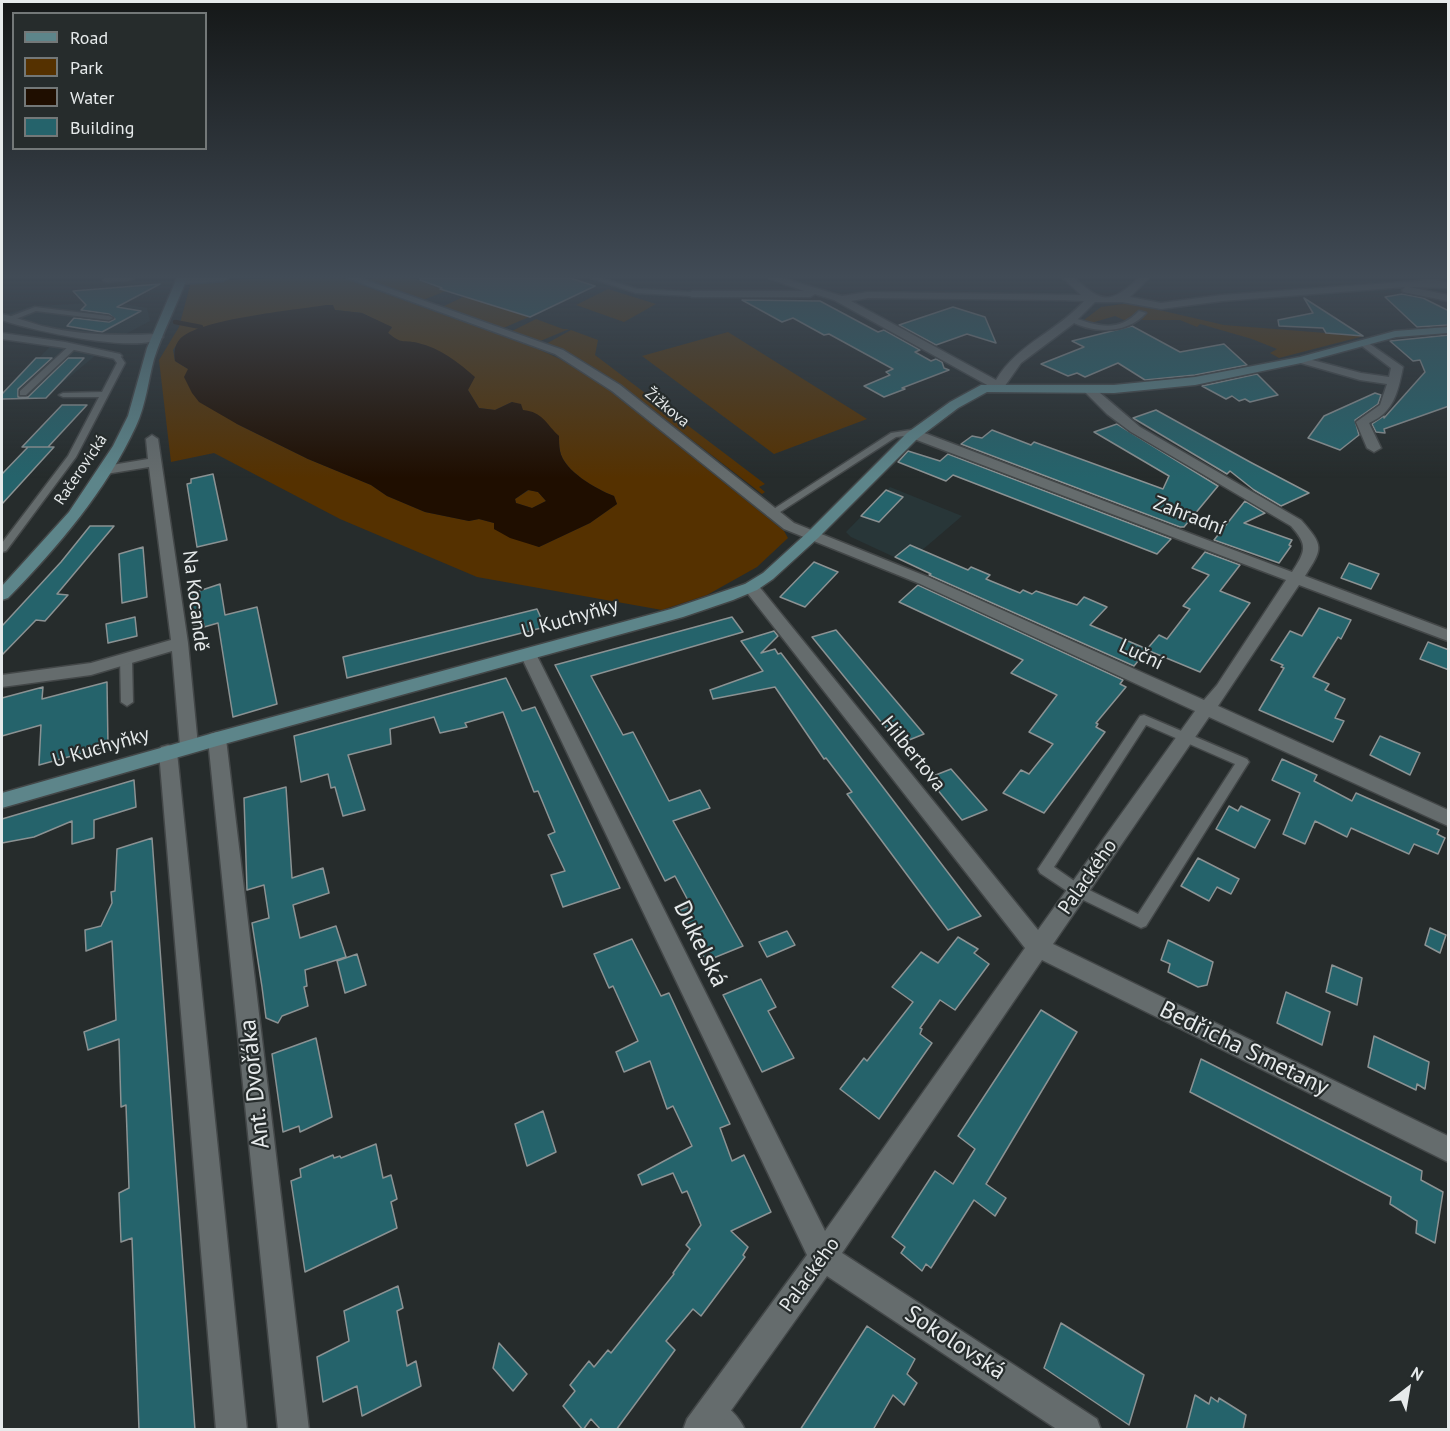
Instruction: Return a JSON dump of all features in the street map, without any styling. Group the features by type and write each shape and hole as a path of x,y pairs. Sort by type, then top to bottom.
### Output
{"street":[{"path":"62,345 116,356"},
{"name":"Račerovická","path":"2,595 37,561 106,470 132,422 155,345"},
{"name":"Žižkova","path":"539,345 559,352 616,388 771,513 789,526 813,535"},
{"path":"925,345 988,379 998,387 1004,372 1037,345"},
{"name":"U Kuchyňky","path":"2,801 217,738 677,613 751,587 768,576 813,535 916,433 977,391 998,387 1089,390 1195,381 1301,360 1357,345"},
{"path":"1366,345 1397,367 1389,402 1378,415 1362,422 1361,426 1374,448"},
{"path":"1301,360 1360,376 1394,381"},
{"name":"Palackého","path":"698,1430 824,1257 1184,737 1204,709 1223,689 1311,555 1310,539 1296,523 1137,430 1111,412 1089,390"},
{"name":"Zahradní","path":"916,433 1449,636"},
{"name":"Na Kocandě","path":"152,439 180,643 179,749"},
{"path":"106,470 155,462"},
{"name":"Luční","path":"813,535 923,580 1449,818"},
{"name":"Hilbertova","path":"751,587 1039,948"},
{"path":"2,681 91,669 180,643"},
{"name":"Dukelská","path":"528,654 824,1257"},
{"name":"Ant. Dvořáka","path":"217,738 294,1430"},
{"path":"179,749 232,1430"},
{"name":"Bedřicha Smetany","path":"1039,948 1449,1149"},
{"name":"Sokolovská","path":"824,1257 1086,1430"}],"lane":[{"path":"23,393 73,347"},
{"path":"2,549 72,457 121,363 116,356"},
{"path":"63,395 105,394"},
{"path":"771,513 894,435 916,433"},
{"path":"126,659 127,702"},
{"path":"1143,718 1184,737 1243,762 1141,922 1077,891 1045,869 1143,718"},
{"path":"713,1408 735,1430"}],"shaded area":[{"path":"51,346 96,355 55,389 2,398 2,393"},
{"path":"890,487 962,516 907,563 851,537 846,532"}],"green space":[{"path":"168,345 176,345 173,350 175,361 188,369 237,424 308,459 371,485 387,496 425,512 469,521 479,519 494,523 494,529 539,547 590,523 617,504 614,496 590,484 574,472 560,451 559,436 512,402 495,410 479,408 468,390 420,345 526,345 560,359 604,386 784,531 788,538 757,567 707,595 662,610 477,577 340,519 214,453 171,462 159,360"},
{"path":"544,345 597,345 595,355 765,484 759,487 765,492 762,494 617,382 575,356 572,357"},
{"path":"682,345 748,345 867,419 774,454 642,356"},
{"path":"1266,345 1330,345 1279,358 1270,353 1277,349"},
{"path":"529,490 538,492 546,501 532,508 516,503 515,499"}],"water":[{"path":"177,345 426,345 448,356 475,377 468,390 479,408 495,410 512,402 521,404 523,410 535,413 544,419 559,436 560,451 574,472 590,484 614,496 617,504 590,523 539,547 510,538 494,529 494,523 479,519 469,521 425,512 387,496 371,485 308,459 237,424 199,402 184,377 188,369 175,361","holes":["528,490 538,492 546,501 532,508 516,503 515,499"]}],"building":[{"path":"849,345 911,345 920,350 915,352 931,361 936,359 942,362 944,368 949,370 884,397 864,386 890,375 886,372 893,369"},
{"path":"1080,345 1167,345 1180,352 1225,345 1247,365 1195,375 1145,380 1118,363 1085,377 1077,373 1068,376 1041,364 1084,347"},
{"path":"1394,345 1449,345 1449,406 1384,429 1385,433 1376,432 1372,424 1384,416 1384,418 1425,372 1420,360 1413,361"},
{"path":"36,358 52,358 18,389 18,397 28,397 68,358 84,358 46,398 2,399 2,394"},
{"path":"1257,374 1278,395 1250,402 1245,399 1239,401 1232,396 1226,399 1202,386"},
{"path":"1375,393 1381,395 1378,404 1355,420 1359,435 1340,450 1308,438 1324,416"},
{"path":"62,405 87,405 48,447 22,447"},
{"path":"1156,410 1309,493 1281,506 1254,490 1230,471 1227,474 1133,418"},
{"path":"1117,424 1218,486 1184,527 961,444 972,436 982,438 992,430 1031,445 1034,442 1163,489 1169,476 1094,432"},
{"path":"28,447 54,447 2,504 2,474"},
{"path":"908,451 940,461 948,454 1171,539 1157,554 953,475 946,481 898,462"},
{"path":"213,474 227,540 197,547 187,484 191,483 191,479"},
{"path":"886,490 903,497 879,522 861,516"},
{"path":"1245,501 1265,513 1244,523 1292,540 1289,545 1291,546 1279,563 1214,540"},
{"path":"90,526 114,526 57,594 68,595 45,621 36,620 2,655 2,626 61,562"},
{"path":"910,545 968,570 971,567 990,575 986,579 1020,593 1023,590 1032,594 1036,591 1077,605 1084,597 1107,607 1090,625 1147,649 1159,635 1167,639 1190,609 1183,606 1209,575 1192,568 1205,552 1240,565 1220,591 1250,603 1200,672 1147,650 1134,666 929,575 931,574 895,557"},
{"path":"143,547 147,597 122,603 119,554"},
{"path":"814,562 838,572 805,607 780,597"},
{"path":"1349,563 1379,574 1371,589 1341,578"},
{"path":"220,584 225,615 257,607 277,704 233,717 218,623 204,627 204,624 194,626 190,594"},
{"path":"918,585 1123,680 1120,684 1126,687 1096,723 1098,724 1096,727 1105,732 1044,813 1003,793 1021,770 1029,774 1053,744 1029,732 1057,695 1011,673 1023,660 899,602"},
{"path":"1319,608 1351,620 1341,639 1338,637 1313,677 1329,684 1325,690 1345,699 1335,718 1344,721 1333,742 1259,710 1284,668 1281,667 1283,665 1271,660 1290,631 1302,636"},
{"path":"537,609 545,627 347,678 343,657"},
{"path":"135,617 137,636 108,643 106,624"},
{"path":"732,617 743,632 591,676 623,735 633,732 669,801 700,790 710,808 673,821 743,946 706,961 680,910 691,906 675,876 665,881 555,665"},
{"path":"836,630 924,734 899,744 812,637"},
{"path":"774,631 778,636 761,653 775,649 778,654 781,653 981,916 948,930 847,794 852,792 826,758 824,759 775,687 713,699 710,690 763,671 741,641"},
{"path":"1428,642 1449,650 1449,670 1420,659"},
{"path":"506,678 522,711 535,707 620,888 563,907 551,875 565,871 548,835 555,832 538,791 534,792 503,712 465,723 467,727 440,733 434,717 390,729 391,744 348,755 365,810 343,816 335,787 331,788 328,774 301,782 294,736"},
{"path":"107,682 108,746 39,765 41,725 2,736 2,698 43,687 42,699"},
{"path":"1380,736 1420,753 1410,775 1370,755"},
{"path":"1282,759 1317,775 1314,781 1352,801 1356,793 1439,830 1437,834 1445,838 1438,854 1414,844 1409,854 1351,828 1347,837 1315,821 1305,844 1283,834 1300,793 1272,780"},
{"path":"951,769 987,810 962,820 928,778"},
{"path":"134,780 136,807 94,820 94,838 72,844 72,821 34,837 2,843 2,819"},
{"path":"286,787 292,878 323,868 329,893 293,905 300,938 336,926 346,957 305,970 307,986 304,987 308,1006 282,1016 278,1023 266,1018 252,923 269,918 264,885 247,890 244,798"},
{"path":"1229,806 1238,811 1241,806 1270,820 1255,848 1216,829"},
{"path":"152,838 195,1430 139,1430 132,1238 121,1242 119,1193 129,1188 126,1105 121,1107 119,1039 88,1050 84,1032 116,1020 112,941 86,951 85,930 101,926 112,903 111,892 115,891 117,849"},
{"path":"1198,858 1239,879 1231,894 1217,887 1209,901 1181,886"},
{"path":"1430,928 1446,935 1440,953 1425,945"},
{"path":"787,931 795,945 767,957 759,942"},
{"path":"958,937 978,949 974,953 989,964 955,1010 940,1000 920,1028 922,1029 920,1034 932,1043 879,1119 840,1089 864,1058 867,1061 913,1002 892,987 921,952 938,963"},
{"path":"632,939 661,996 669,993 730,1124 720,1128 732,1161 744,1155 771,1212 731,1231 748,1247 743,1255 745,1257 701,1316 693,1309 666,1341 675,1350 616,1430 601,1430 591,1419 583,1430 563,1406 575,1391 570,1385 589,1361 594,1367 608,1350 611,1353 674,1274 690,1249 686,1245 701,1225 687,1191 682,1193 673,1173 642,1185 638,1175 692,1146 673,1106 667,1109 650,1061 624,1072 616,1052 638,1041 613,986 609,988 594,954"},
{"path":"1168,940 1213,962 1207,985 1198,987 1168,972 1170,964 1161,960"},
{"path":"357,954 366,985 345,993 337,961"},
{"path":"1332,965 1362,978 1357,1005 1326,992"},
{"path":"761,979 776,1007 768,1011 794,1058 762,1072 723,995"},
{"path":"1286,992 1330,1012 1322,1045 1277,1023"},
{"path":"1041,1010 1077,1032 986,1184 1006,1198 995,1216 974,1200 931,1268 926,1264 922,1271 901,1253 905,1247 892,1237 935,1171 953,1184 975,1149 958,1136"},
{"path":"1374,1036 1429,1062 1425,1089 1417,1084 1416,1090 1368,1067"},
{"path":"316,1038 332,1117 300,1132 299,1126 283,1132 272,1054"},
{"path":"1201,1059 1422,1171 1421,1180 1443,1192 1435,1243 1416,1233 1417,1221 1390,1204 1391,1197 1190,1092"},
{"path":"543,1111 556,1152 527,1166 515,1124"},
{"path":"376,1144 383,1178 391,1175 397,1199 391,1202 397,1228 305,1272 291,1181 301,1177 300,1169 333,1155 334,1158 340,1156 341,1158"},
{"path":"398,1286 403,1308 397,1311 407,1366 416,1361 421,1386 362,1416 357,1386 323,1402 317,1357 349,1341 344,1311"},
{"path":"1061,1323 1144,1375 1129,1425 1044,1368"},
{"path":"867,1326 915,1359 907,1374 917,1383 904,1405 893,1395 873,1430 800,1430"},
{"path":"499,1343 527,1374 513,1391 493,1368"},
{"path":"1195,1395 1209,1404 1211,1397 1218,1402 1219,1398 1246,1415 1243,1430 1186,1430"}]}
